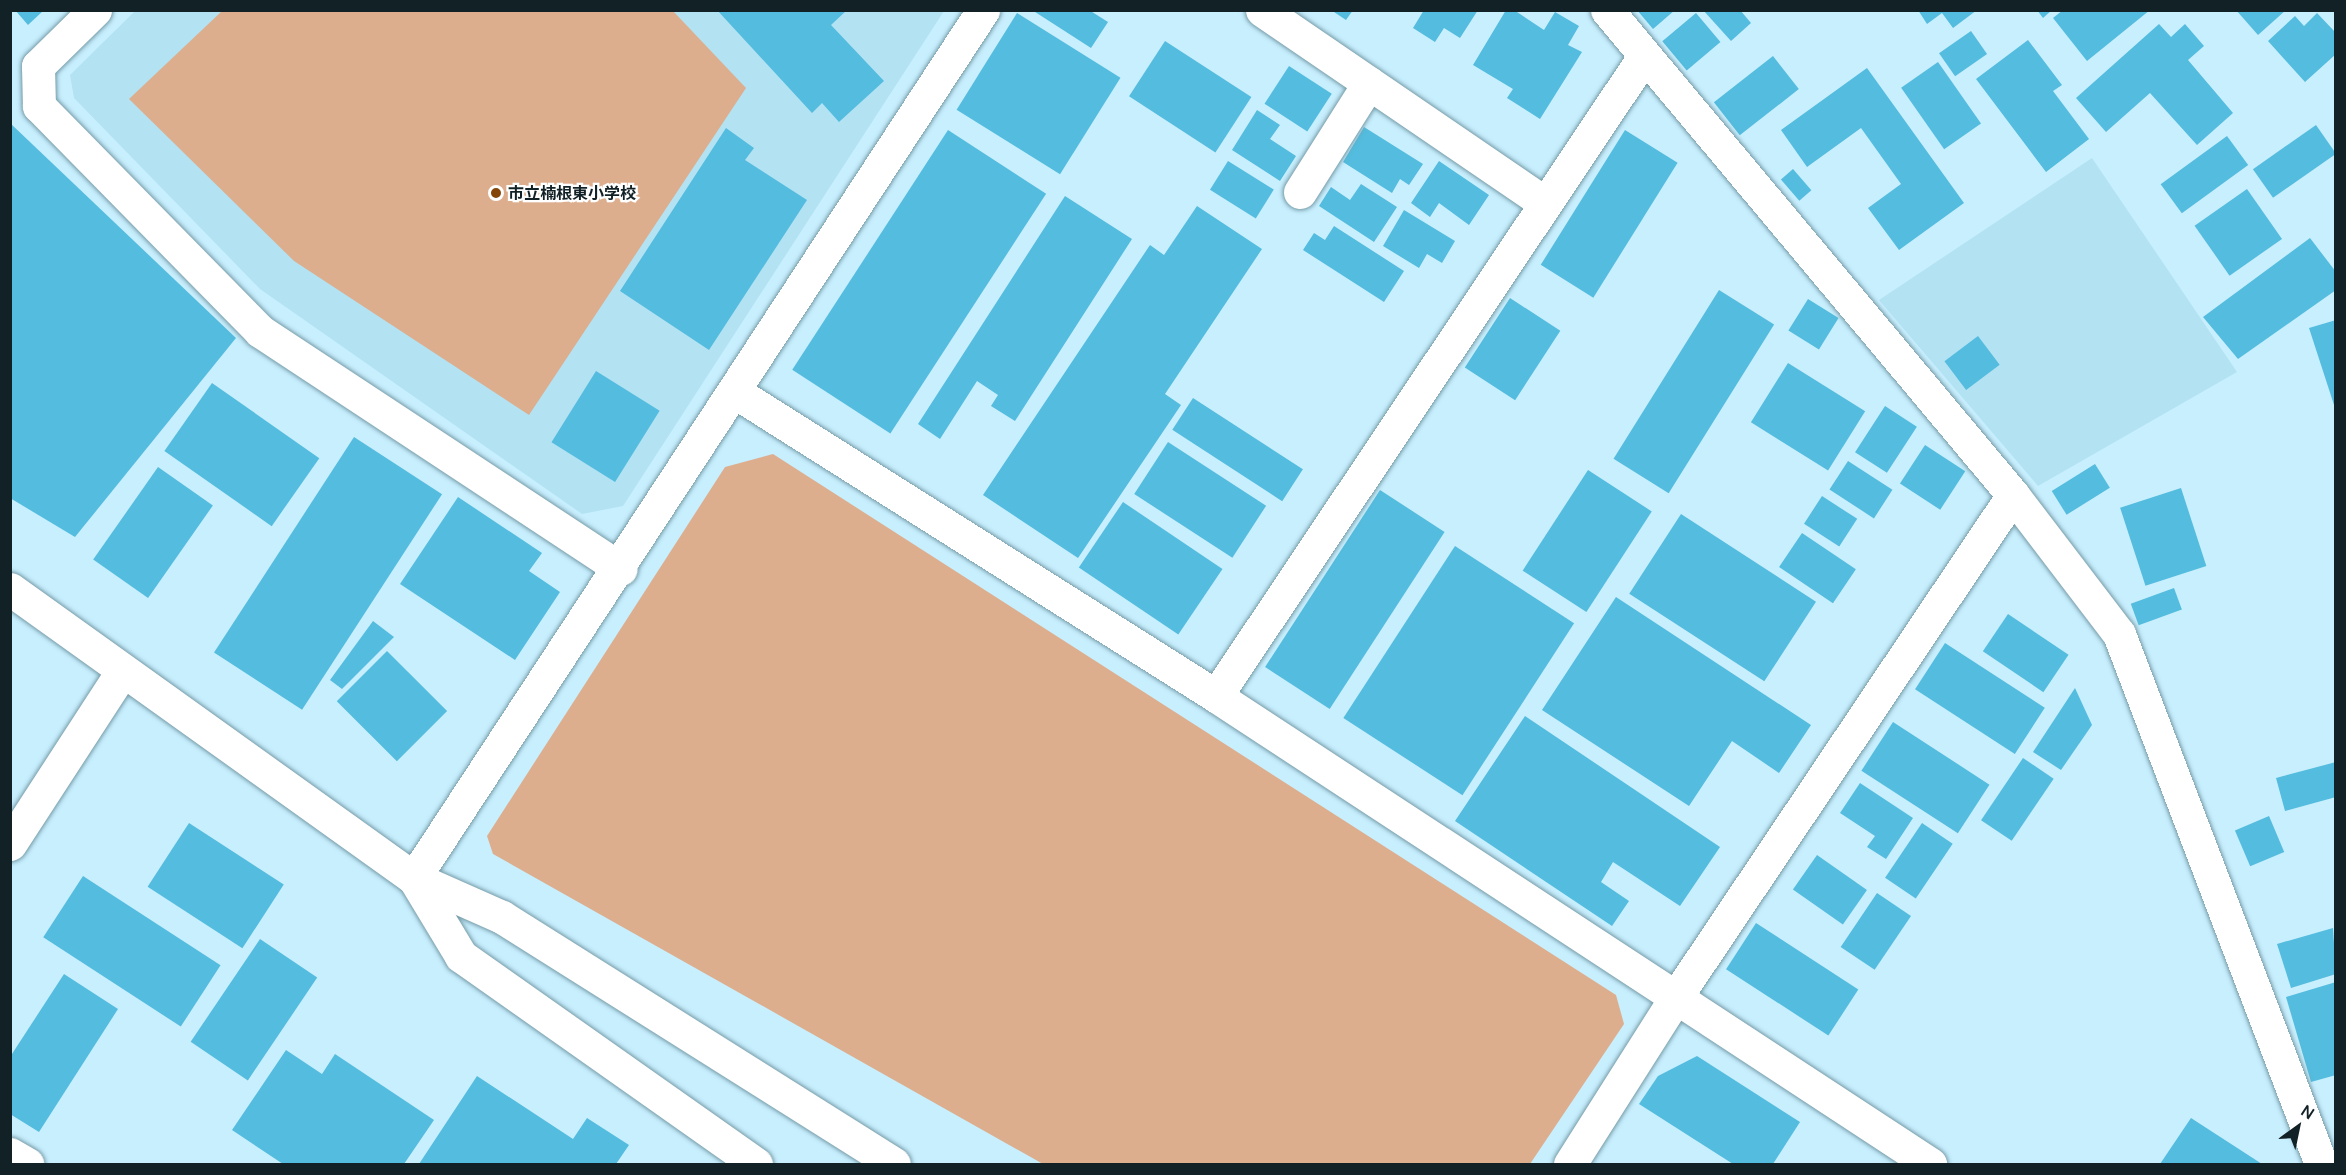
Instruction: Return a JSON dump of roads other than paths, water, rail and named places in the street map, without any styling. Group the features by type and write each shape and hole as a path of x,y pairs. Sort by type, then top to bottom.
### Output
{"street":[{"path":"95,10 38,66 39,106 260,331 621,569"},
{"path":"414,878 621,569 983,10"},
{"path":"1262,10 1545,203"},
{"path":"1607,10 1643,58 2013,495 2119,634 2321,1164"},
{"path":"1216,696 1643,58"},
{"path":"1300,192 1369,83"},
{"path":"735,393 1216,696 1674,999 1930,1164"},
{"path":"1570,1164 1674,999 2013,495"},
{"path":"10,589 414,878 502,917 894,1164"},
{"path":"10,844 123,670"},
{"path":"414,878 461,956 756,1164"},
{"path":"2327,1164 2336,1152"},
{"path":"10,1154 27,1164"}],"place":[{"name":"市立楠根東小学校","path":"496,193"}]}
